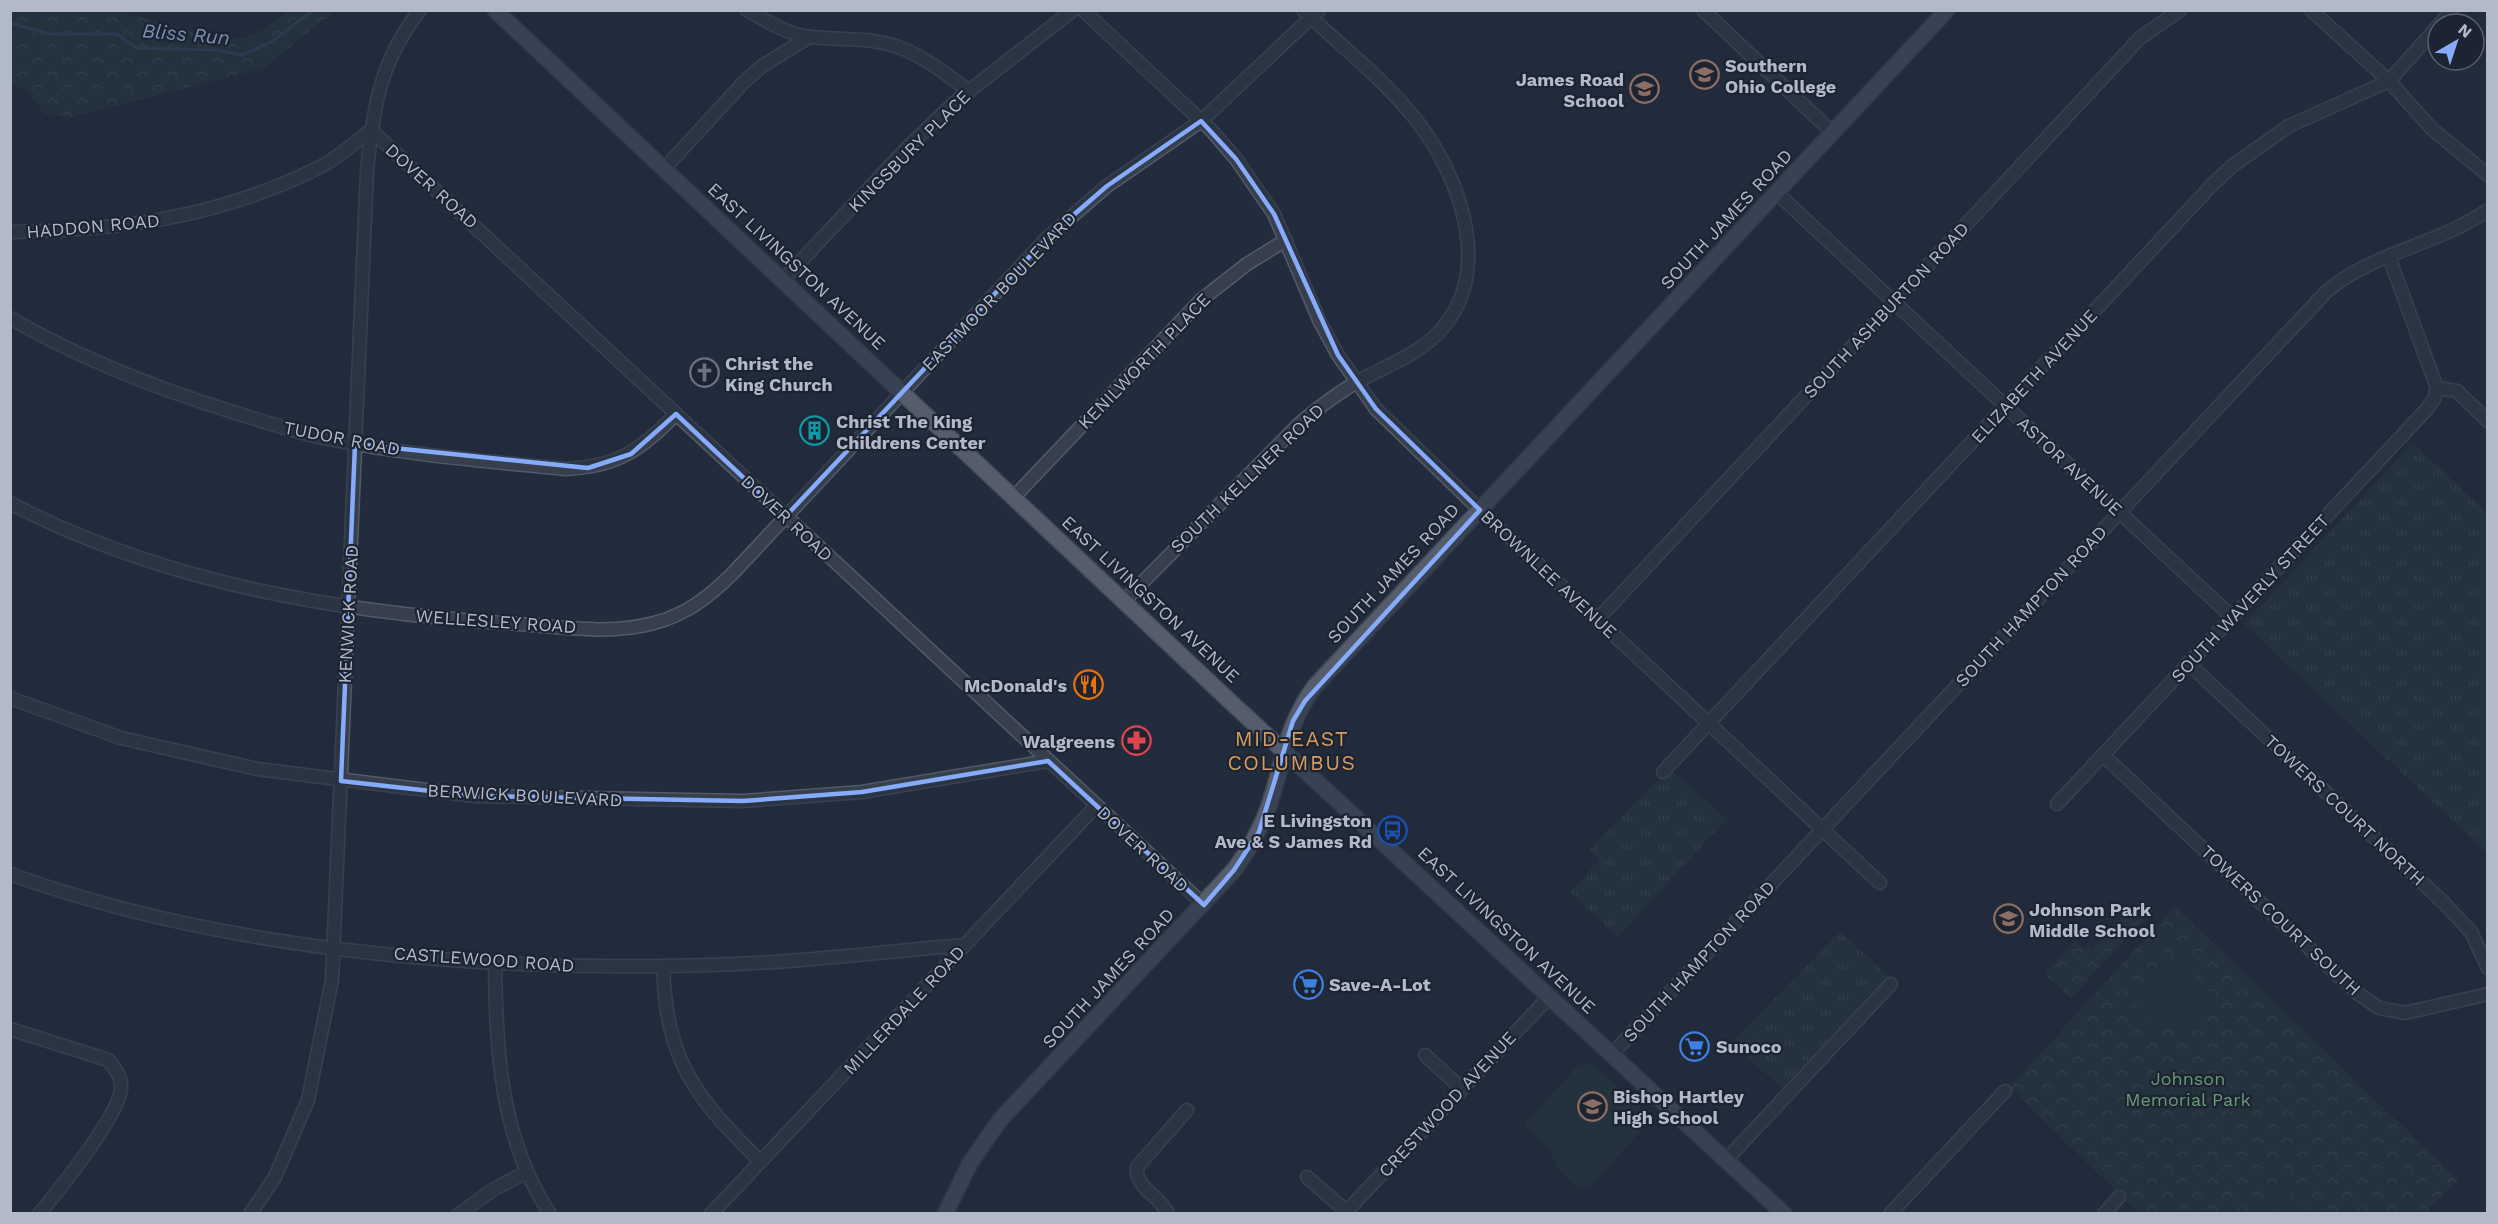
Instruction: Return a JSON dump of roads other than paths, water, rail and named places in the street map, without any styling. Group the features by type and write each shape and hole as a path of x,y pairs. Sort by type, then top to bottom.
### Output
{"main road":[{"name":"EAST LIVINGSTON AVENUE","path":"495,10 1285,752 1726,1160 1777,1212"},
{"name":"SOUTH JAMES ROAD","path":"945,1214 970,1163 1000,1120 1204,905 1234,870 1256,837 1269,806 1293,721 1315,686 1947,10"}],"street":[{"name":"KENWICK ROAD","path":"250,1214 275,1177 308,1100 332,980 371,130 376,97 387,64 400,38 420,10"},
{"path":"747,10 786,30 809,37 879,42 898,47 923,60 969,90"},
{"name":"KINGSBURY PLACE","path":"783,280 907,148 969,90 1073,10"},
{"name":"BROWNLEE AVENUE","path":"1083,10 1201,121 1236,159 1274,214 1320,322 1357,382 1384,417 1480,510 1880,883"},
{"path":"1703,10 1833,133"},
{"name":"SOUTH ASHBURTON ROAD","path":"1598,618 2140,38 2180,10"},
{"path":"2311,10 2389,81 2432,129 2487,175"},
{"name":"EASTMOOR BOULEVARD","path":"903,391 1048,237 1107,186 1201,121 1311,13"},
{"name":"SOUTH KELLNER ROAD","path":"1125,600 1300,423 1327,401 1357,382 1416,352 1450,320 1465,283 1468,254 1467,231 1453,185 1417,121 1396,97 1311,13"},
{"path":"664,169 743,83 762,66 809,37"},
{"name":"ELIZABETH AVENUE","path":"1663,772 2232,166 2289,126 2389,81 2426,40"},
{"name":"HADDON ROAD","path":"10,232 130,226 187,216 228,204 320,167 371,130"},
{"name":"DOVER ROAD","path":"371,130 1204,905"},
{"name":"ASTOR AVENUE","path":"1777,194 2232,617"},
{"name":"SOUTH HAMPTON ROAD","path":"1612,1054 2326,292 2354,272 2447,235 2487,210"},
{"name":"KENILWORTH PLACE","path":"1014,497 1194,307 1247,264 1286,240"},
{"path":"2389,257 2437,388 2457,391 2487,421"},
{"name":"TUDOR ROAD","path":"10,318 89,359 171,392 281,427 355,444 487,461 565,469 588,468 631,454 650,440 676,414"},
{"name":"SOUTH WAVERLY STREET","path":"2057,804 2426,410 2434,399 2437,388"},
{"name":"WELLESLEY ROAD","path":"10,503 84,537 153,563 272,593 349,607 460,620 598,629 652,624 694,606 714,592 903,391"},
{"name":"TOWERS COURT NORTH","path":"2188,663 2451,910 2471,932 2487,968"},
{"name":"BERWICK BOULEVARD","path":"10,698 121,738 257,769 476,796 743,801 862,792 1048,761"},
{"name":"TOWERS COURT SOUTH","path":"2103,755 2357,993 2379,1008 2405,1013 2487,994"},
{"name":"MILLERDALE ROAD","path":"711,1214 1096,806"},
{"name":"CASTLEWOOD ROAD","path":"10,874 139,913 241,934 495,963 663,966 758,963 965,945"},
{"path":"495,963 496,1027 501,1085 511,1130 527,1172 550,1214"},
{"path":"663,966 664,1004 671,1036 682,1068 721,1122 760,1161"},
{"path":"1726,1160 1891,984"},
{"name":"CRESTWOOD AVENUE","path":"1345,1213 1550,996"},
{"path":"10,1029 94,1053 108,1060 118,1071 121,1086 118,1102 81,1160 39,1214"},
{"path":"1425,1055 1462,1089"},
{"path":"1890,1214 2005,1091"},
{"path":"1168,1214 1165,1205 1140,1184 1137,1167 1187,1110"},
{"path":"459,1214 494,1189 527,1172"},
{"path":"1307,1177 1345,1213"},
{"path":"2104,1214 2119,1197"}],"waterway":[{"name":"Bliss Run","path":"10,23 51,34 117,34 136,48 216,50 242,55 273,41 313,10"}],"place":[{"name":"Southern Ohio College","path":"1704,75"},
{"name":"James Road School","path":"1645,89"},
{"name":"Christ the King Church","path":"704,373"},
{"name":"Christ The King Childrens Center","path":"815,431"},
{"name":"McDonald's","path":"1088,685"},
{"name":"Walgreens","path":"1136,741"},
{"name":"E Livingston Ave & S James Rd","path":"1393,830"},
{"name":"Johnson Park Middle School","path":"2008,919"},
{"name":"Save-A-Lot","path":"1308,984"},
{"name":"Sunoco","path":"1695,1046"},
{"name":"Bishop Hartley High School","path":"1592,1106"}],"district":[{"name":"MID-EAST COLUMBUS","path":"1292,750"}],"park label":[{"name":"Johnson Memorial Park","path":"2188,1088"}]}
